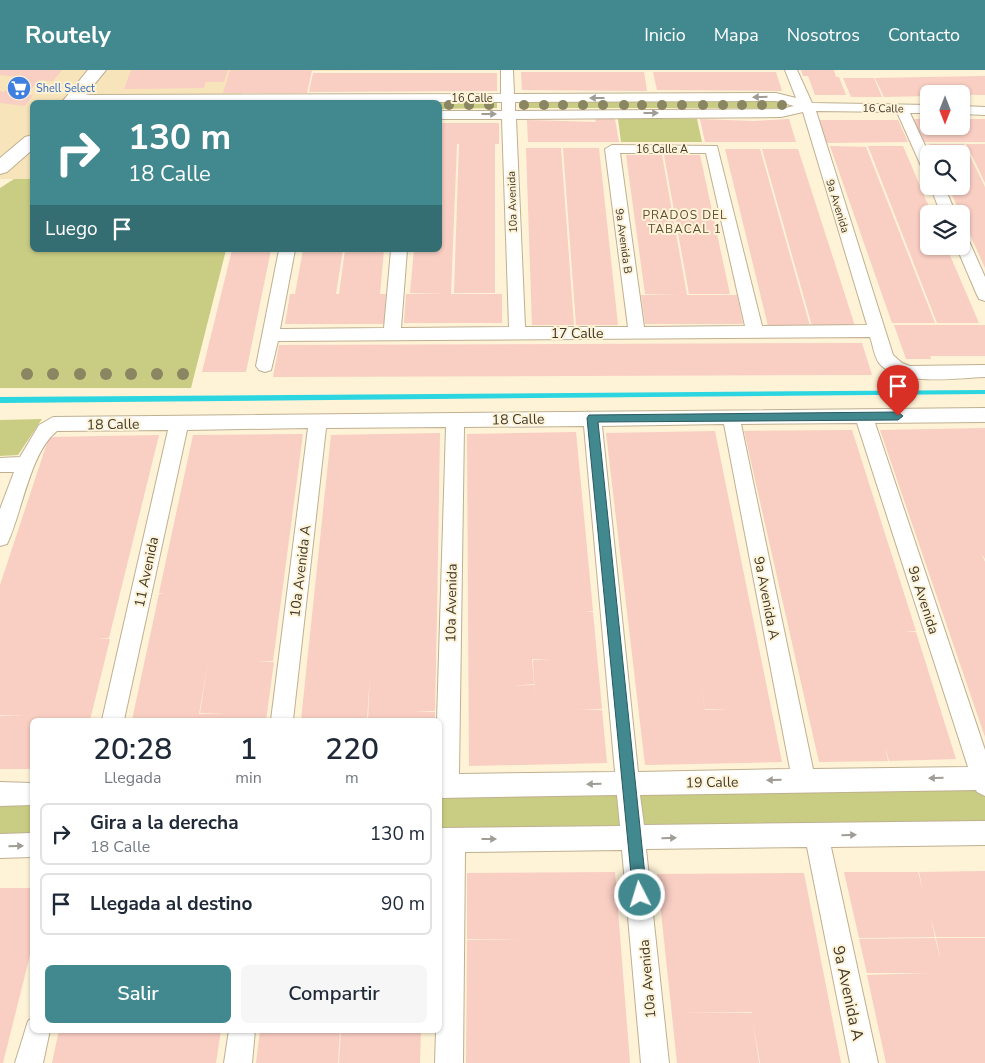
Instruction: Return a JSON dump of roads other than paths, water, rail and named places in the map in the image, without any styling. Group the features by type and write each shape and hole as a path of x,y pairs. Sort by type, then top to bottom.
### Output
{"main road":[{"path":"81,100 97,70"},
{"path":"81,100 113,70"},
{"path":"0,168 30,143"},
{"path":"0,176 18,168 30,158"}],"street":[{"name":"10a Avenida","path":"507,70 516,333"},
{"name":"9a Avenida","path":"791,70 807,107 875,331 885,358 896,368 910,372 985,371"},
{"name":"16 Calle","path":"316,100 776,96 807,107"},
{"name":"16 Calle","path":"442,114 781,113 807,107 920,109"},
{"path":"902,109 920,148"},
{"path":"970,110 985,111"},
{"name":"16 Calle A","path":"612,149 712,149 756,333"},
{"name":"9a Avenida B","path":"612,149 637,333"},
{"path":"265,366 275,335 287,252"},
{"path":"392,335 399,252"},
{"path":"967,255 985,294"},
{"name":"17 Calle","path":"275,335 875,331"},
{"name":"18 Calle","path":"25,464 50,425 985,414"},
{"name":"9a Avenida","path":"864,416 984,780"},
{"name":"9a Avenida A","path":"731,417 804,780"},
{"name":"10a Avenida","path":"592,418 635,838 655,1063"},
{"name":"10a Avenida","path":"444,786 455,420"},
{"name":"10a Avenida A","path":"282,718 318,422"},
{"name":"11 Avenida","path":"113,718 179,423"},
{"path":"0,465 25,464 0,538"},
{"name":"19 Calle","path":"444,786 804,780 984,780"},
{"path":"0,794 30,794"},
{"path":"450,1063 446,840 985,833"},
{"name":"9a Avenida A","path":"816,835 864,1063"},
{"path":"0,846 30,846"},
{"path":"29,1063 36,1033"},
{"path":"238,1063 242,1033"}],"waterway":[{"path":"0,400 985,392"}],"place":[{"name":"Shell Select","path":"19,88"}],"district":[{"name":"PRADOS DEL TABACAL 1","path":"685,222"}]}
